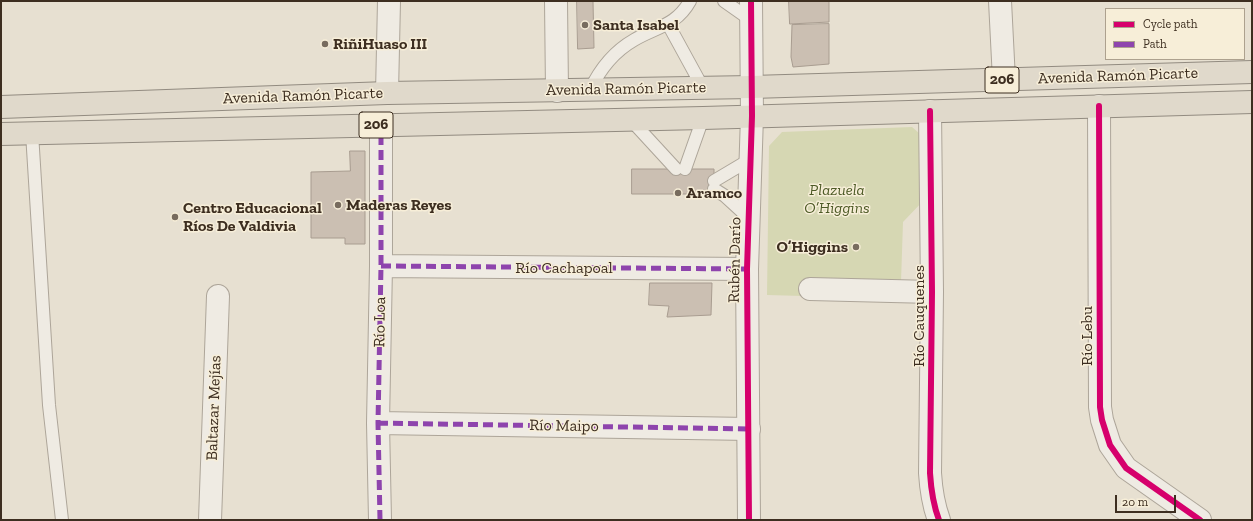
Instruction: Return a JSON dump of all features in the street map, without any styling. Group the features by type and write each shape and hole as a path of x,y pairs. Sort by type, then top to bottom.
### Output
{"highway":[{"name":"Avenida Ramón Picarte","path":"1,107 387,94 752,87 1252,72"},
{"name":"Avenida Ramón Picarte","path":"1,134 703,118 1252,102"}],"street":[{"path":"387,94 389,1"},
{"path":"556,1 556,91"},
{"path":"1000,1 1004,80"},
{"name":"Rubén Darío","path":"749,520 748,269 752,116 751,11"},
{"name":"Río Lebu","path":"1099,106 1100,407 1102,420 1110,445 1126,468 1200,520"},
{"name":"Río Cauquenes","path":"930,111 932,292 930,473 931,491 939,520"},
{"name":"Río Loa","path":"380,520 378,423 381,266 381,125"},
{"name":"Río Cachapoal","path":"381,266 748,269"},
{"path":"810,289 932,292"},
{"name":"Baltazar Mejías","path":"210,520 218,296"},
{"name":"Río Maipo","path":"378,423 749,429"}],"lane":[{"path":"590,90 604,66 619,50 633,40 668,24 679,16 690,1"},
{"path":"724,1 751,11"},
{"path":"668,24 702,88"},
{"path":"630,119 681,169 703,118"},
{"path":"32,133 49,405 62,520"},
{"path":"749,218 714,185 750,159"}],"green space":[{"name":"Plazuela O’Higgins","path":"912,127 927,140 925,199 903,222 901,282 803,296 767,295 769,146 782,132"}],"building":[{"name":"Santa Isabel","path":"577,1 593,1 594,48 578,49"},
{"path":"789,1 829,1 829,22 790,24"},
{"path":"829,24 829,64 793,67 791,57 792,25"},
{"name":"Maderas Reyes","path":"350,151 365,151 365,244 345,244 345,238 311,238 311,172 350,171"},
{"path":"632,169 714,169 714,194 632,194"},
{"path":"650,283 712,283 711,315 667,317 669,306 649,305"}],"marked path":[{"path":"380,520 378,423 381,266 381,125"},
{"path":"381,266 747,269"},
{"path":"378,423 749,429"}],"cycle path":[{"path":"749,520 747,269 752,116 751,1"},
{"path":"1099,106 1100,407 1102,420 1110,445 1126,468 1200,520"},
{"path":"930,111 932,292 930,473 935,508 939,520"}],"place":[{"name":"Santa Isabel","path":"585,25"},
{"name":"RiñiHuaso III","path":"325,44"},
{"name":"Aramco","path":"678,193"},
{"name":"Maderas Reyes","path":"338,205"},
{"name":"Centro Educacional Ríos De Valdivia","path":"175,217"},
{"name":"O’Higgins","path":"856,247"}]}
